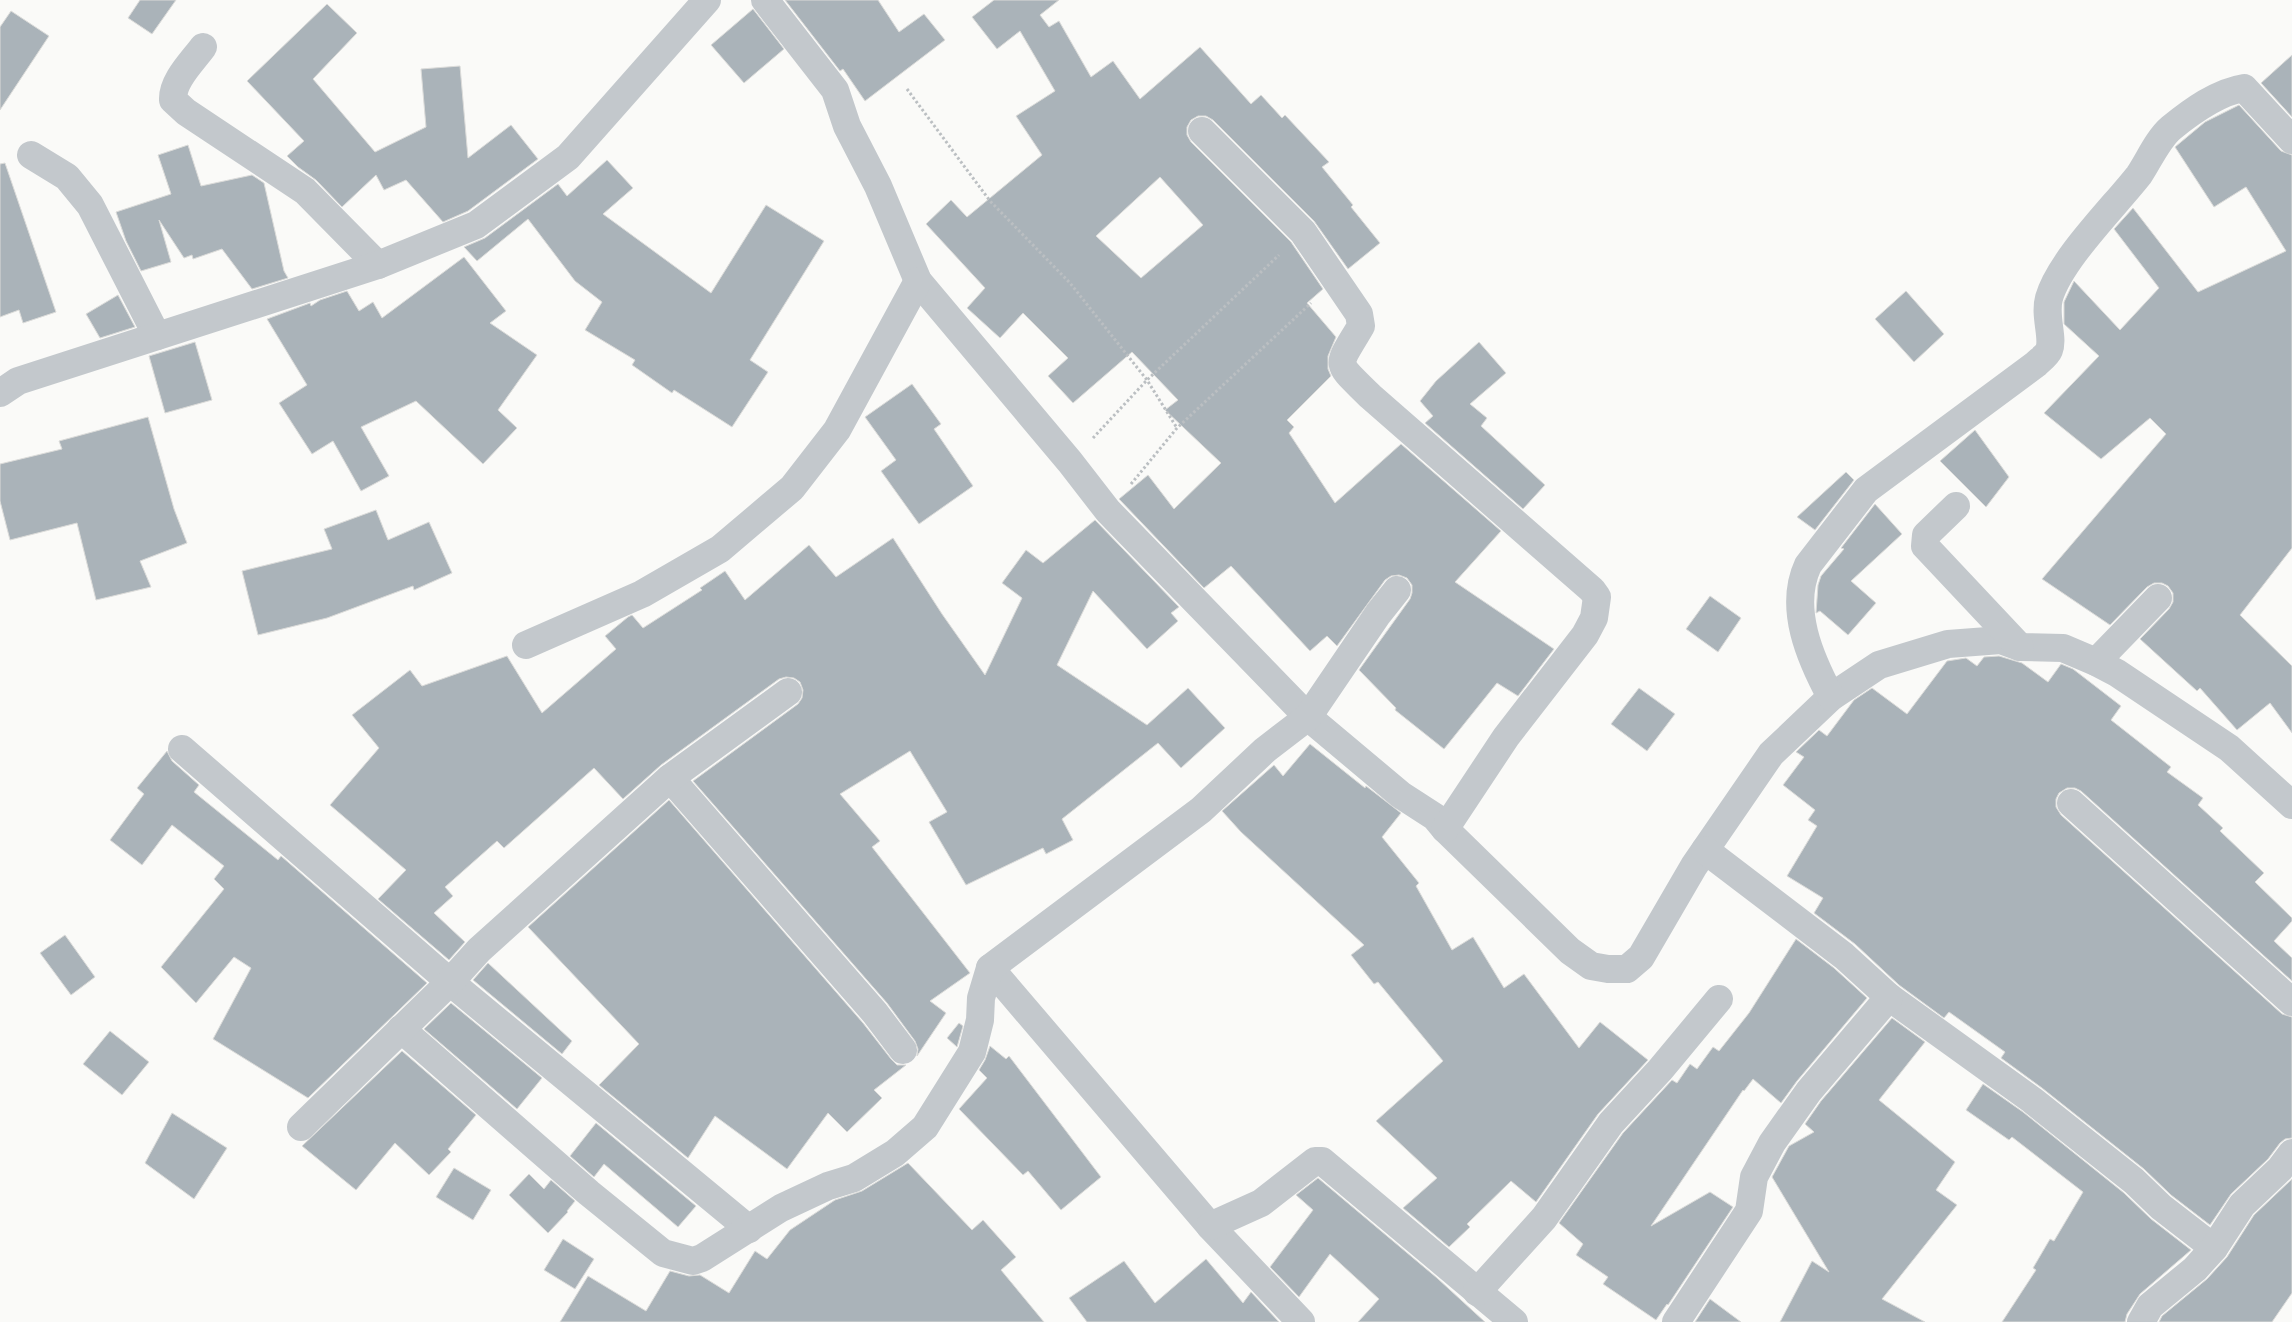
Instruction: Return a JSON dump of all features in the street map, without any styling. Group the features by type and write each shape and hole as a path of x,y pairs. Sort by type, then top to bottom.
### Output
{"street":[{"path":"0,393 18,381 378,265 476,226 568,157 707,0"},
{"path":"765,0 835,90 847,126 878,186 918,281 1070,462 1108,511 1308,716 1401,795 1435,816 1445,829 1570,951 1591,966 1608,969 1628,969 1641,957 1705,850 1771,754 1831,697 1879,665 1948,644 2000,640 2020,646 2063,648 2096,662 2124,678 2229,748 2292,805"},
{"path":"203,47 180,78 173,93 174,100 186,112 305,192 378,265"},
{"path":"1831,697 1809,649 1800,616 1803,576 1808,565 1866,490 2036,364 2049,351 2051,340 2046,318 2049,297 2059,277 2078,249 2139,174 2170,129 2223,93 2244,88 2292,140"},
{"path":"1202,131 1304,232 1358,314 1361,326 1341,359 1342,369 1370,396 1592,590 1597,597 1594,618 1585,635 1506,737 1445,829"},
{"path":"31,155 67,177 90,205 157,336"},
{"path":"526,645 642,594 720,549 792,488 837,430 918,281"},
{"path":"1956,506 1926,535 1925,546 2020,646"},
{"path":"401,1030 589,1193 664,1253 693,1261 702,1258 781,1208 806,1195 854,1178 895,1153 925,1128 972,1052 980,1020 981,998 990,968 1200,810 1264,750 1308,716 1378,614 1397,590"},
{"path":"2096,662 2158,598"},
{"path":"301,1127 450,982 479,950 670,778 788,692"},
{"path":"182,749 450,982 749,1229"},
{"path":"670,778 875,1013 903,1050"},
{"path":"2071,803 2292,1002"},
{"path":"1705,850 1844,956 1888,997 2032,1100 2134,1181 2161,1207 2214,1248"},
{"path":"990,968 1210,1226 1301,1322"},
{"path":"1676,1322 1749,1211 1754,1177 1772,1143 1809,1091 1888,997"},
{"path":"1476,1292 1544,1218 1612,1123 1660,1070 1719,999"},
{"path":"2141,1322 2150,1306 2174,1288 2214,1248 2242,1205 2280,1170 2292,1153"},
{"path":"1210,1226 1261,1203 1315,1161 1322,1161 1514,1322"}],"path":[{"path":"907,89 990,201 1070,283 1147,380 1177,428"},
{"path":"1070,462 1147,380 1304,232"},
{"path":"1108,511 1177,428 1336,280"}],"building":[{"path":"140,0 176,0 152,34 128,18"},
{"path":"785,0 878,0 899,32 924,14 945,40 865,101 843,69 840,71"},
{"path":"994,0 1059,0 1040,15 1049,27 1059,21 1091,77 1113,61 1140,99 1200,47 1251,104 1261,95 1282,118 1285,115 1329,162 1322,167 1353,205 1351,207 1380,243 1348,269 1314,221 1213,120 1206,116 1198,116 1191,120 1187,127 1187,135 1191,142 1291,242 1323,289 1307,303 1336,337 1328,356 1328,369 1331,376 1287,420 1294,427 1289,433 1335,503 1401,444 1501,531 1455,582 1554,649 1518,696 1497,683 1444,749 1395,710 1396,708 1359,670 1410,599 1412,585 1407,578 1399,575 1391,576 1385,580 1337,646 1327,636 1310,651 1231,566 1204,588 1119,499 1148,475 1174,509 1221,463 1165,410 1178,400 1132,352 1073,403 1048,376 1068,358 1023,313 1000,338 967,308 985,288 926,224 951,200 967,217 1042,155 1016,116 1055,91 1020,31 997,49 972,17","holes":["1160,177 1203,225 1141,278 1096,236"]},
{"path":"327,4 357,33 313,79 375,152 426,127 421,69 460,66 468,158 511,125 538,159 468,211 443,222 406,180 384,190 376,175 342,207 316,180 287,156 304,141 247,81"},
{"path":"753,9 784,49 744,83 711,45"},
{"path":"11,11 49,36 0,110 0,27"},
{"path":"2292,55 2292,117 2261,83"},
{"path":"2239,105 2281,151 2292,155 2292,548 2240,615 2292,666 2292,733 2270,703 2237,730 2200,688 2197,691 2140,639 2169,609 2173,602 2173,593 2168,586 2162,583 2154,583 2147,587 2110,625 2042,579 2166,434 2150,418 2101,459 2044,413 2099,356 2064,324 2064,302 2074,281 2120,330 2159,288 2114,229 2133,208 2198,292 2286,251 2246,187 2214,207 2175,147 2205,122"},
{"path":"188,145 201,186 252,175 264,183 284,271 288,278 252,289 222,249 193,259 192,255 184,258 159,220 171,262 141,271 126,241 116,212 171,194 158,155"},
{"path":"607,160 633,188 603,214 711,293 766,205 824,241 750,360 768,372 732,427 674,390 672,393 632,365 635,360 585,330 602,302 575,281 528,219 477,261 464,247 485,238 558,184 567,196"},
{"path":"5,163 56,312 23,323 19,310 0,317 0,164"},
{"path":"464,257 506,311 490,323 537,355 498,410 517,428 483,464 416,401 361,427 389,476 361,491 333,441 312,454 279,403 307,385 267,319 310,303 311,306 320,300 347,291 359,311 373,302 382,318"},
{"path":"1906,291 1944,334 1914,362 1875,319"},
{"path":"118,295 135,327 100,338 86,314"},
{"path":"195,342 212,400 165,413 149,356"},
{"path":"1479,342 1506,373 1470,404 1487,418 1481,426 1545,485 1523,509 1425,423 1433,416 1420,401 1436,381"},
{"path":"912,384 941,424 934,429 973,486 919,524 881,471 896,460 865,417"},
{"path":"148,417 174,509 187,543 140,561 151,587 96,600 77,523 10,540 0,501 0,464 62,449 59,441"},
{"path":"1975,430 2009,477 1986,507 1940,461"},
{"path":"1846,472 1854,480 1815,530 1797,517"},
{"path":"1875,504 1902,534 1851,581 1876,603 1848,635 1820,611 1816,613 1818,585 1821,576 1844,549 1841,548"},
{"path":"376,510 388,540 429,522 452,573 414,590 413,586 327,618 258,635 242,571 332,549 324,529"},
{"path":"1095,520 1179,607 1171,613 1178,621 1147,649 1093,591 1057,665 1147,725 1188,688 1225,728 1181,768 1158,743 1062,819 1073,840 1046,854 1043,848 966,885 929,822 947,812 910,751 840,794 880,841 872,847 970,973 930,1001 946,1013 917,1056 918,1049 915,1041 887,1003 693,781 798,704 802,698 803,690 800,682 794,678 786,677 779,679 661,765 623,799 594,768 504,848 497,841 445,887 453,896 434,913 465,942 449,960 378,899 406,870 330,805 379,748 352,715 410,670 422,686 507,656 542,713 616,649 605,636 628,617 632,615 643,628 702,590 700,588 725,571 745,600 809,545 836,577 893,538 942,614 985,675 1022,598 1002,583 1026,550 1043,563"},
{"path":"1710,596 1741,618 1718,652 1686,629"},
{"path":"1999,656 2022,663 2048,682 2061,664 2073,669 2121,706 2111,720 2171,767 2167,772 2203,798 2198,805 2223,828 2220,831 2264,873 2255,882 2292,918 2292,921 2274,941 2292,958 2292,981 2081,791 2075,788 2067,788 2059,793 2056,799 2056,807 2061,815 2282,1014 2292,1017 2292,1138 2285,1139 2280,1143 2268,1159 2231,1194 2210,1225 2171,1195 2144,1169 2001,1058 2005,1052 1949,1012 1944,1018 1899,985 1855,944 1814,913 1823,898 1787,876 1817,826 1808,820 1815,810 1783,785 1804,757 1796,752 1819,730 1827,736 1854,700 1872,688 1907,714 1947,661 1966,658 1977,666 1984,657"},
{"path":"1639,688 1675,714 1647,751 1611,724"},
{"path":"1310,744 1365,788 1366,786 1401,813 1382,837 1419,883 1416,886 1452,950 1473,937 1504,988 1524,974 1579,1048 1600,1022 1648,1060 1598,1114 1536,1202 1511,1181 1467,1224 1470,1227 1449,1247 1403,1208 1437,1178 1376,1121 1443,1061 1378,982 1374,984 1351,955 1364,945 1241,832 1222,811 1274,765 1283,776"},
{"path":"167,751 172,761 199,785 194,792 278,860 281,856 427,983 308,1098 213,1039 251,968 234,957 196,1003 161,967 224,889 214,879 224,866 172,825 142,865 110,840 144,794 137,788"},
{"path":"669,800 863,1023 891,1059 897,1065 906,1065 874,1090 882,1098 847,1132 828,1113 787,1169 715,1116 688,1158 599,1085 639,1044 528,927"},
{"path":"65,935 95,977 71,995 40,953"},
{"path":"1796,939 1834,968 1867,998 1797,1081 1781,1103 1753,1079 1743,1090 1651,1226 1710,1192 1733,1207 1656,1320 1603,1284 1608,1277 1576,1255 1583,1244 1559,1223 1623,1133 1672,1080 1677,1083 1690,1064 1697,1069 1713,1047 1719,1051 1749,1013"},
{"path":"488,963 572,1041 562,1054 473,980"},
{"path":"451,1003 542,1078 517,1109 424,1029"},
{"path":"1892,1018 1925,1042 1879,1100 1955,1162 1936,1190 1957,1205 1882,1299 1925,1322 1780,1322 1812,1261 1829,1272 1772,1177 1789,1146 1814,1132 1805,1124 1821,1101"},
{"path":"959,1023 963,1026 957,1047 947,1038"},
{"path":"110,1031 149,1062 122,1095 83,1064"},
{"path":"990,1046 1006,1059 1009,1056 1101,1177 1061,1210 1028,1171 1023,1175 959,1109 987,1078 979,1070"},
{"path":"402,1051 476,1115 448,1149 451,1152 429,1175 395,1143 356,1190 302,1146"},
{"path":"1983,1084 2023,1112 2124,1193 2151,1219 2191,1250 2140,1294 2127,1314 2125,1322 2002,1322 2036,1270 2033,1268 2050,1239 2054,1241 2083,1192 2012,1137 2009,1140 1966,1110"},
{"path":"172,1113 227,1148 194,1199 145,1163"},
{"path":"596,1123 696,1206 678,1227 604,1164 594,1177 570,1156"},
{"path":"908,1163 972,1230 983,1220 1016,1257 1001,1270 1044,1322 560,1322 588,1276 646,1311 670,1271 689,1276 700,1275 729,1293 755,1251 767,1259 790,1230 835,1200 862,1191"},
{"path":"454,1168 491,1190 473,1220 436,1197"},
{"path":"529,1174 544,1189 551,1180 575,1201 568,1212 548,1233 509,1195"},
{"path":"1318,1178 1437,1278 1485,1322 1358,1322 1379,1299 1330,1254 1299,1297 1270,1267 1313,1210 1296,1195"},
{"path":"2292,1179 2292,1293 2272,1322 2159,1322 2162,1316 2207,1279 2227,1257 2254,1215"},
{"path":"563,1239 594,1259 575,1289 544,1270"},
{"path":"1206,1259 1243,1303 1251,1292 1279,1322 1087,1322 1069,1298 1124,1261 1155,1303"},
{"path":"1710,1299 1741,1322 1695,1322"}]}
